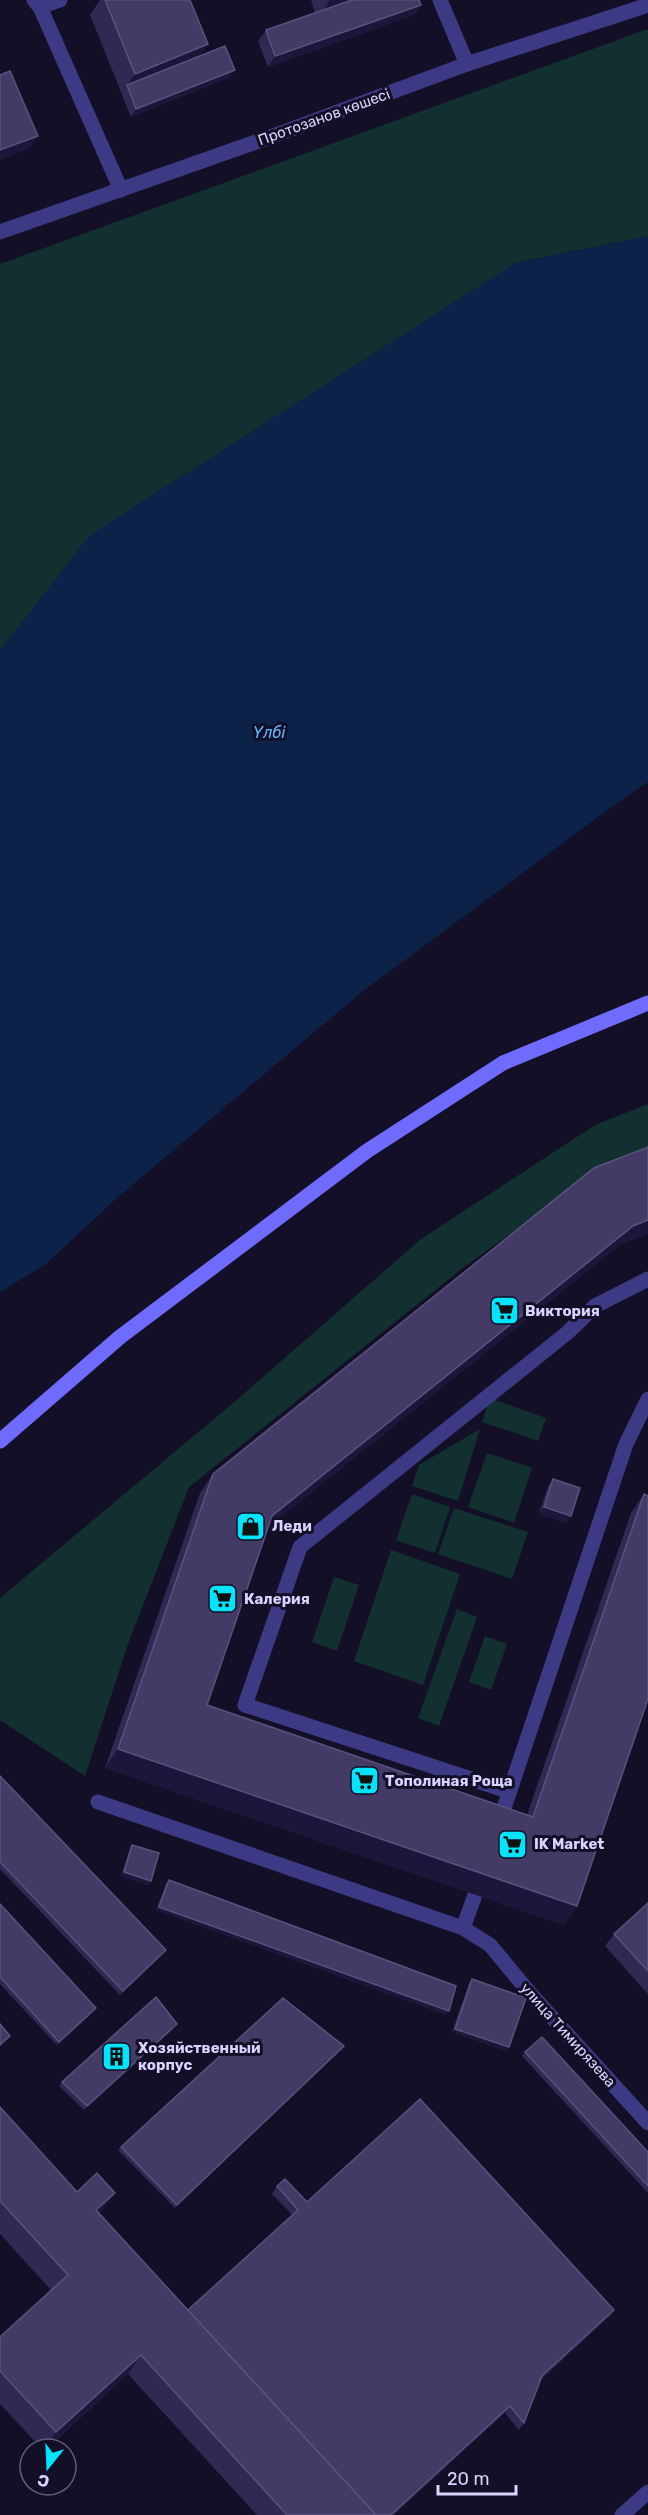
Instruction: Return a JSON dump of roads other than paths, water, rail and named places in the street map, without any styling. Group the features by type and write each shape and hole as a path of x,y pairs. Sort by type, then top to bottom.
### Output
{"main road":[{"path":"0,1441 120,1337 367,1151 503,1063 648,1003"}],"street":[{"path":"60,0 37,4 122,190"},
{"path":"440,0 467,64"},
{"name":"Протозанов көшесі","path":"0,232 273,136 467,64 648,5"},
{"path":"508,1791 245,1705 300,1547 567,1333 595,1306 648,1279"},
{"path":"497,1828 626,1444 648,1399"},
{"name":"улица Тимирязева","path":"98,1802 463,1928 489,1945 648,2124"},
{"path":"463,1928 476,1895"},
{"path":"622,2515 648,2492"}],"water":[{"name":"Үлбі","path":"648,236 648,782 362,992 118,1197 46,1264 0,1292 0,650 90,535 515,263"}],"place":[{"name":"Виктория","path":"504,1311"},
{"name":"Леди","path":"251,1526"},
{"name":"Калерия","path":"223,1599"},
{"name":"Тополиная Роща","path":"364,1781"},
{"name":"IK Market","path":"513,1844"},
{"name":"Хозяйственный корпус","path":"117,2057"}]}
